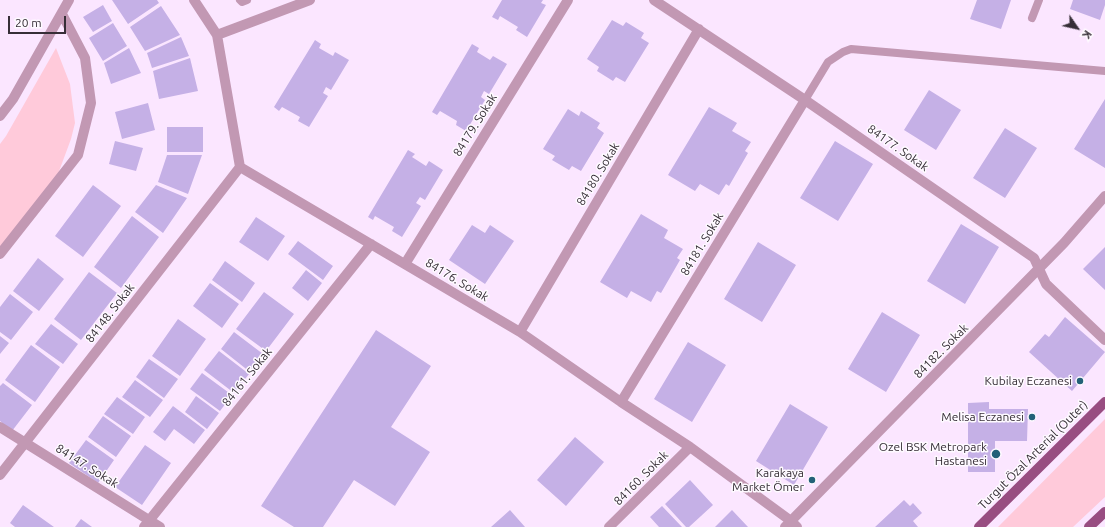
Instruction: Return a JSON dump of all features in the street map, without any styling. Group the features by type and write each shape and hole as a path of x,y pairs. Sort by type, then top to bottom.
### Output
{"main road":[{"name":"Turgut Özal Arterial (Outer)","path":"979,527 1105,402"},
{"path":"1089,527 1105,512"}],"street":[{"path":"0,116 13,99 69,0"},
{"path":"194,0 217,35 240,167"},
{"path":"217,35 310,0"},
{"name":"84179. Sokak","path":"405,264 568,0"},
{"name":"84177. Sokak","path":"654,0 806,100 1034,258 1040,268 1046,284 1105,340"},
{"path":"0,254 78,155 91,104 85,58 62,14"},
{"name":"84180. Sokak","path":"520,332 699,29"},
{"name":"84181. Sokak","path":"621,402 806,100"},
{"name":"84176. Sokak","path":"240,167 520,332 621,402 690,447 791,525"},
{"name":"84148. Sokak","path":"0,475 240,167"},
{"name":"84182. Sokak","path":"791,525 1064,243 1105,196"},
{"name":"84161. Sokak","path":"147,524 370,244"},
{"name":"84147. Sokak","path":"0,426 147,524 160,527"},
{"name":"84160. Sokak","path":"609,527 690,447"}],"lane":[{"path":"240,0 242,2 247,0"},
{"path":"1032,18 1038,0"},
{"path":"806,100 828,62 843,52 851,49 1105,71"}],"shaded area":[{"path":"56,48 70,84 75,123 71,139 58,174 0,249 0,144"},
{"path":"1105,419 1105,497 1073,527 998,527"}],"building":[{"path":"112,0 157,0 159,3 128,24"},
{"path":"502,0 543,0 541,3 546,5 527,37 516,30 518,27 500,16 498,20 492,17"},
{"path":"977,0 1011,0 1001,29 970,19"},
{"path":"1073,0 1105,0 1105,5 1100,20 1070,9"},
{"path":"103,5 112,21 93,32 83,17"},
{"path":"161,6 180,35 145,51 130,27"},
{"path":"612,20 623,26 626,22 644,33 641,38 649,43 625,82 616,77 613,81 597,71 599,67 587,59"},
{"path":"113,23 127,46 103,61 89,38"},
{"path":"181,37 189,56 152,68 147,53"},
{"path":"315,40 321,44 319,48 333,56 335,52 349,60 331,90 326,87 323,93 328,96 309,127 298,121 300,117 282,107 279,111 274,107"},
{"path":"472,44 479,48 477,52 490,60 493,56 507,64 489,94 484,91 481,97 485,100 466,131 456,125 457,121 440,111 437,115 432,112"},
{"path":"129,48 141,73 111,84 104,63"},
{"path":"190,58 198,91 159,99 153,71"},
{"path":"929,90 961,110 936,150 904,130"},
{"path":"1105,99 1105,168 1074,149"},
{"path":"148,103 155,130 122,139 115,112"},
{"path":"709,107 737,123 732,131 751,142 745,151 748,153 729,186 726,184 719,195 700,184 695,191 668,175"},
{"path":"568,109 579,116 581,111 600,123 597,128 604,133 581,171 572,166 569,170 552,160 555,156 543,149"},
{"path":"167,127 203,127 203,152 167,152"},
{"path":"1005,128 1037,148 1005,198 973,178"},
{"path":"115,141 143,148 136,171 109,164"},
{"path":"835,141 873,164 838,221 800,198"},
{"path":"408,150 415,154 412,157 426,166 429,161 443,170 425,200 420,197 416,203 421,206 402,237 392,231 394,227 375,216 373,220 368,217"},
{"path":"167,155 202,155 188,194 158,182"},
{"path":"93,185 121,206 83,257 55,236"},
{"path":"156,185 187,198 163,233 135,212"},
{"path":"641,214 668,230 664,238 683,249 677,258 680,260 661,293 657,291 651,302 631,291 627,298 600,282"},
{"path":"132,216 159,237 121,288 94,267"},
{"path":"256,217 285,236 268,261 239,242"},
{"path":"961,224 999,247 965,304 927,281"},
{"path":"472,225 485,233 490,225 514,241 485,284 449,260"},
{"path":"298,241 333,266 323,280 288,254"},
{"path":"758,242 796,265 762,322 724,299"},
{"path":"1105,247 1105,290 1083,269"},
{"path":"38,258 64,279 39,311 13,291"},
{"path":"225,261 255,283 242,302 212,280"},
{"path":"306,270 322,283 308,301 292,288"},
{"path":"89,272 117,293 81,340 54,319"},
{"path":"210,283 239,304 222,328 193,306"},
{"path":"264,292 294,314 266,351 236,329"},
{"path":"10,294 33,312 11,340 0,332 0,307"},
{"path":"882,312 920,335 886,392 848,369"},
{"path":"1065,317 1105,352 1072,391 1029,352 1045,334 1049,337"},
{"path":"178,319 206,339 180,376 152,356"},
{"path":"51,324 78,344 63,364 35,344"},
{"path":"376,330 431,366 391,427 430,452 395,506 354,480 323,527 294,527 261,506"},
{"path":"234,332 263,354 250,372 221,349"},
{"path":"0,336 9,343 0,354"},
{"path":"688,342 726,365 692,422 654,399"},
{"path":"31,345 60,367 35,402 5,380"},
{"path":"219,351 249,374 234,393 204,370"},
{"path":"149,359 178,379 164,398 136,377"},
{"path":"202,373 232,395 220,411 190,389"},
{"path":"135,380 163,400 150,417 122,397"},
{"path":"3,383 32,405 12,431 0,421 0,386"},
{"path":"196,396 219,413 207,429 185,412"},
{"path":"117,397 145,417 133,434 104,414"},
{"path":"989,402 989,409 1028,409 1027,441 995,441 995,472 968,472 968,403"},
{"path":"790,404 828,427 794,485 756,461"},
{"path":"173,406 205,430 194,444 174,429 165,441 153,432"},
{"path":"103,416 131,436 116,457 88,437"},
{"path":"575,437 604,462 566,506 537,480"},
{"path":"86,440 114,460 98,483 69,463"},
{"path":"145,445 171,463 142,505 115,487"},
{"path":"690,480 713,505 689,527 686,527 665,504"},
{"path":"904,500 910,506 913,503 922,513 913,521 918,527 875,527"},
{"path":"23,505 54,527 15,527 10,523"},
{"path":"662,506 682,527 659,527 650,517"},
{"path":"510,510 525,527 491,527"},
{"path":"732,510 748,527 715,527"},
{"path":"81,519 92,527 75,527"}],"place":[{"name":"Kubilay Eczanesi","path":"1080,381"},
{"name":"Melisa Eczanesi","path":"1032,417"},
{"name":"Ozel BSK Metropark Hastanesi","path":"996,454"},
{"name":"Karakaya Market Ömer","path":"812,480"}]}
